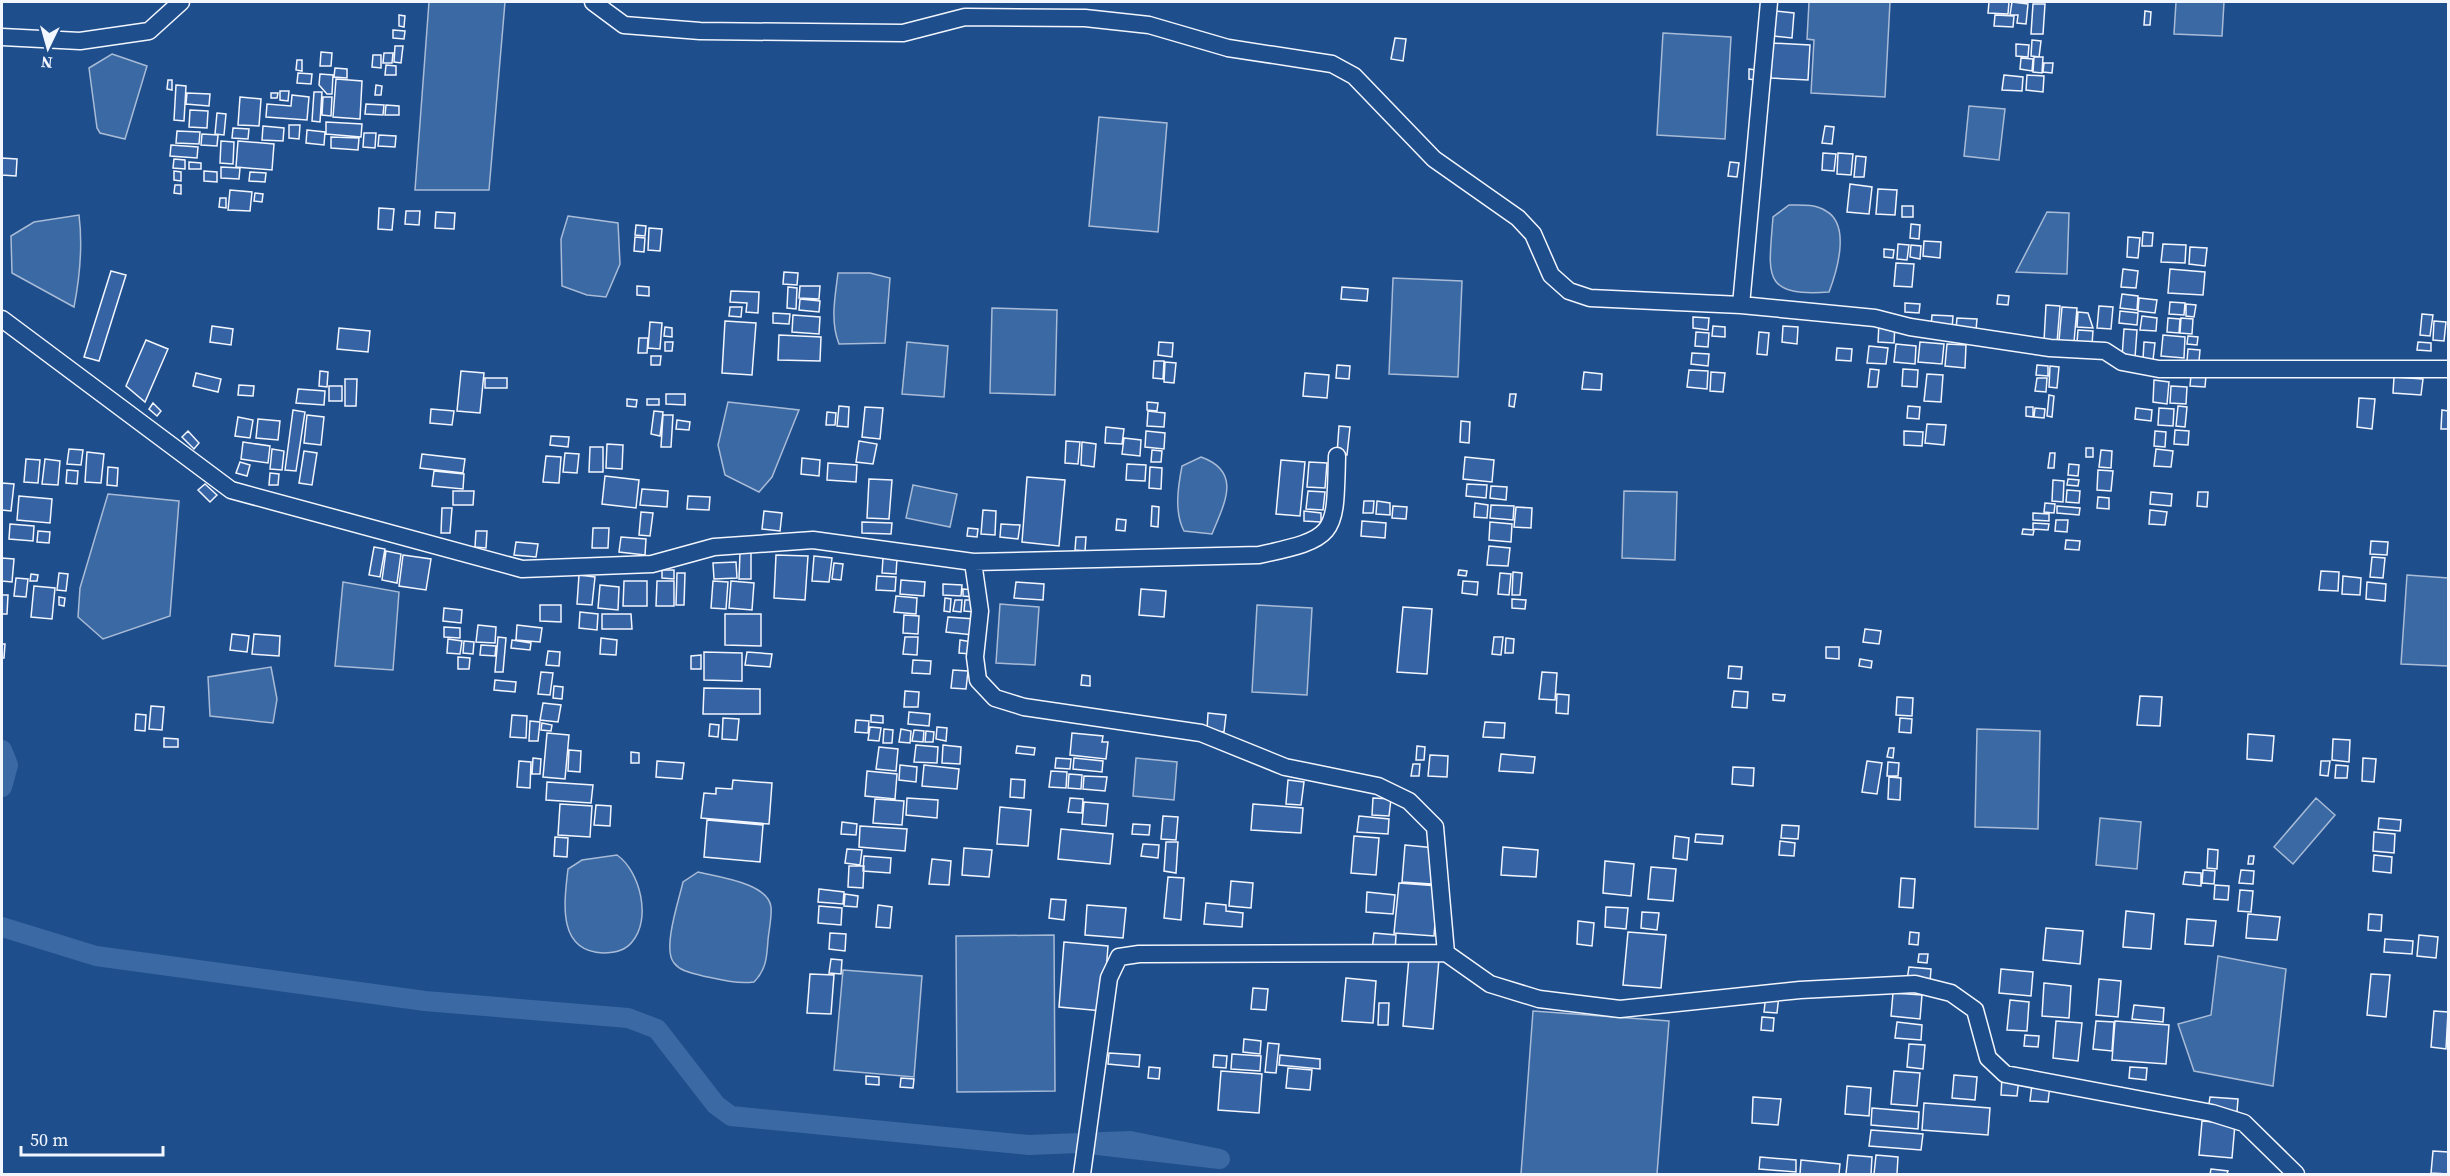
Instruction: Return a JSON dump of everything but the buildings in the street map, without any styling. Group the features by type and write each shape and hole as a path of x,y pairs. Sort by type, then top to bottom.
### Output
{"street":[{"path":"2,37 80,41 149,31 181,2"},
{"path":"593,2 624,25 700,31 903,33 965,17 1085,18 1149,25 1228,48 1332,64 1354,76 1434,159 1518,218 1533,234 1551,275 1569,291 1590,298 1741,305 1875,318 1910,327 2050,348 2105,351 2122,362 2159,369 2448,369"},
{"path":"1741,305 1769,2"},
{"path":"2,319 231,490 522,569 652,564 714,547 813,540 973,562 1259,555 1305,545 1327,531 1335,513 1337,456"},
{"path":"973,562 980,612 975,657 978,680 995,698 1024,706 1200,733 1285,767 1378,786 1409,801 1435,827 1446,953"},
{"path":"1082,1174 1109,978 1119,957 1139,954 1446,953 1490,984 1539,999 1620,1009 1800,990 1915,984 1951,993 1975,1010 1988,1058 2005,1074 2212,1113 2244,1123 2296,1174"}],"water":[{"path":"429,2 505,2 489,190 415,190"},
{"path":"1809,2 1890,2 1885,97 1811,93 1814,40 1807,39"},
{"path":"2176,2 2224,2 2222,36 2174,34"},
{"path":"1663,33 1731,37 1725,139 1657,135"},
{"path":"112,54 147,66 125,139 100,133 97,128 89,68"},
{"path":"1969,106 2005,109 1999,160 1964,156"},
{"path":"1099,117 1167,123 1158,232 1089,226"},
{"path":"1789,205 1817,207 1834,218 1840,237 1840,249 1829,292 1807,293 1791,290 1780,285 1774,278 1770,253 1773,217"},
{"path":"2047,212 2069,213 2067,274 2016,272"},
{"path":"79,215 80,261 74,307 12,273 11,236 34,222"},
{"path":"568,216 618,223 620,264 606,297 587,295 562,286 561,239"},
{"path":"838,273 870,273 890,278 885,343 839,344 834,318"},
{"path":"1393,278 1462,281 1458,377 1389,374"},
{"path":"992,308 1057,310 1055,395 990,393"},
{"path":"907,342 948,346 944,397 902,394"},
{"path":"728,402 799,410 772,477 759,492 725,475 718,445"},
{"path":"1201,457 1214,463 1222,471 1226,480 1225,500 1212,534 1184,531 1179,516 1178,491 1182,466"},
{"path":"913,485 957,494 950,527 906,518"},
{"path":"1624,491 1677,492 1675,560 1622,558"},
{"path":"108,494 179,501 170,616 103,639 78,617 80,588"},
{"path":"2407,575 2448,578 2448,666 2401,664"},
{"path":"343,582 399,592 393,670 335,666"},
{"path":"1000,604 1039,607 1035,665 996,663"},
{"path":"1257,605 1312,608 1307,695 1252,692"},
{"path":"271,667 277,699 273,723 210,716 208,677"},
{"path":"1977,729 2040,731 2038,829 1975,827"},
{"path":"1136,758 1177,762 1174,800 1133,796"},
{"path":"2316,798 2335,815 2293,864 2274,847"},
{"path":"2100,818 2141,822 2137,869 2096,865"},
{"path":"617,855 632,872 641,896 641,921 638,932 626,948 619,951 603,953 588,950 578,944 571,935 567,923 565,896 568,869 582,860"},
{"path":"698,872 741,882 761,892 768,899 771,911 766,958 761,973 754,982 735,982 703,976 684,970 674,963 670,947 675,912 683,882"},
{"path":"1054,935 1055,1091 957,1092 956,936"},
{"path":"2218,956 2286,969 2273,1086 2194,1071 2178,1024 2211,1015"},
{"path":"843,970 922,976 914,1077 834,1070"},
{"path":"1533,1011 1669,1021 1657,1174 1521,1174"}],"waterway":[{"path":"2,750 8,765 2,787"},
{"path":"2,927 96,956 425,1001 628,1018 657,1029 716,1105 731,1116 1029,1145 1130,1141 1220,1159 1080,1143"}]}
